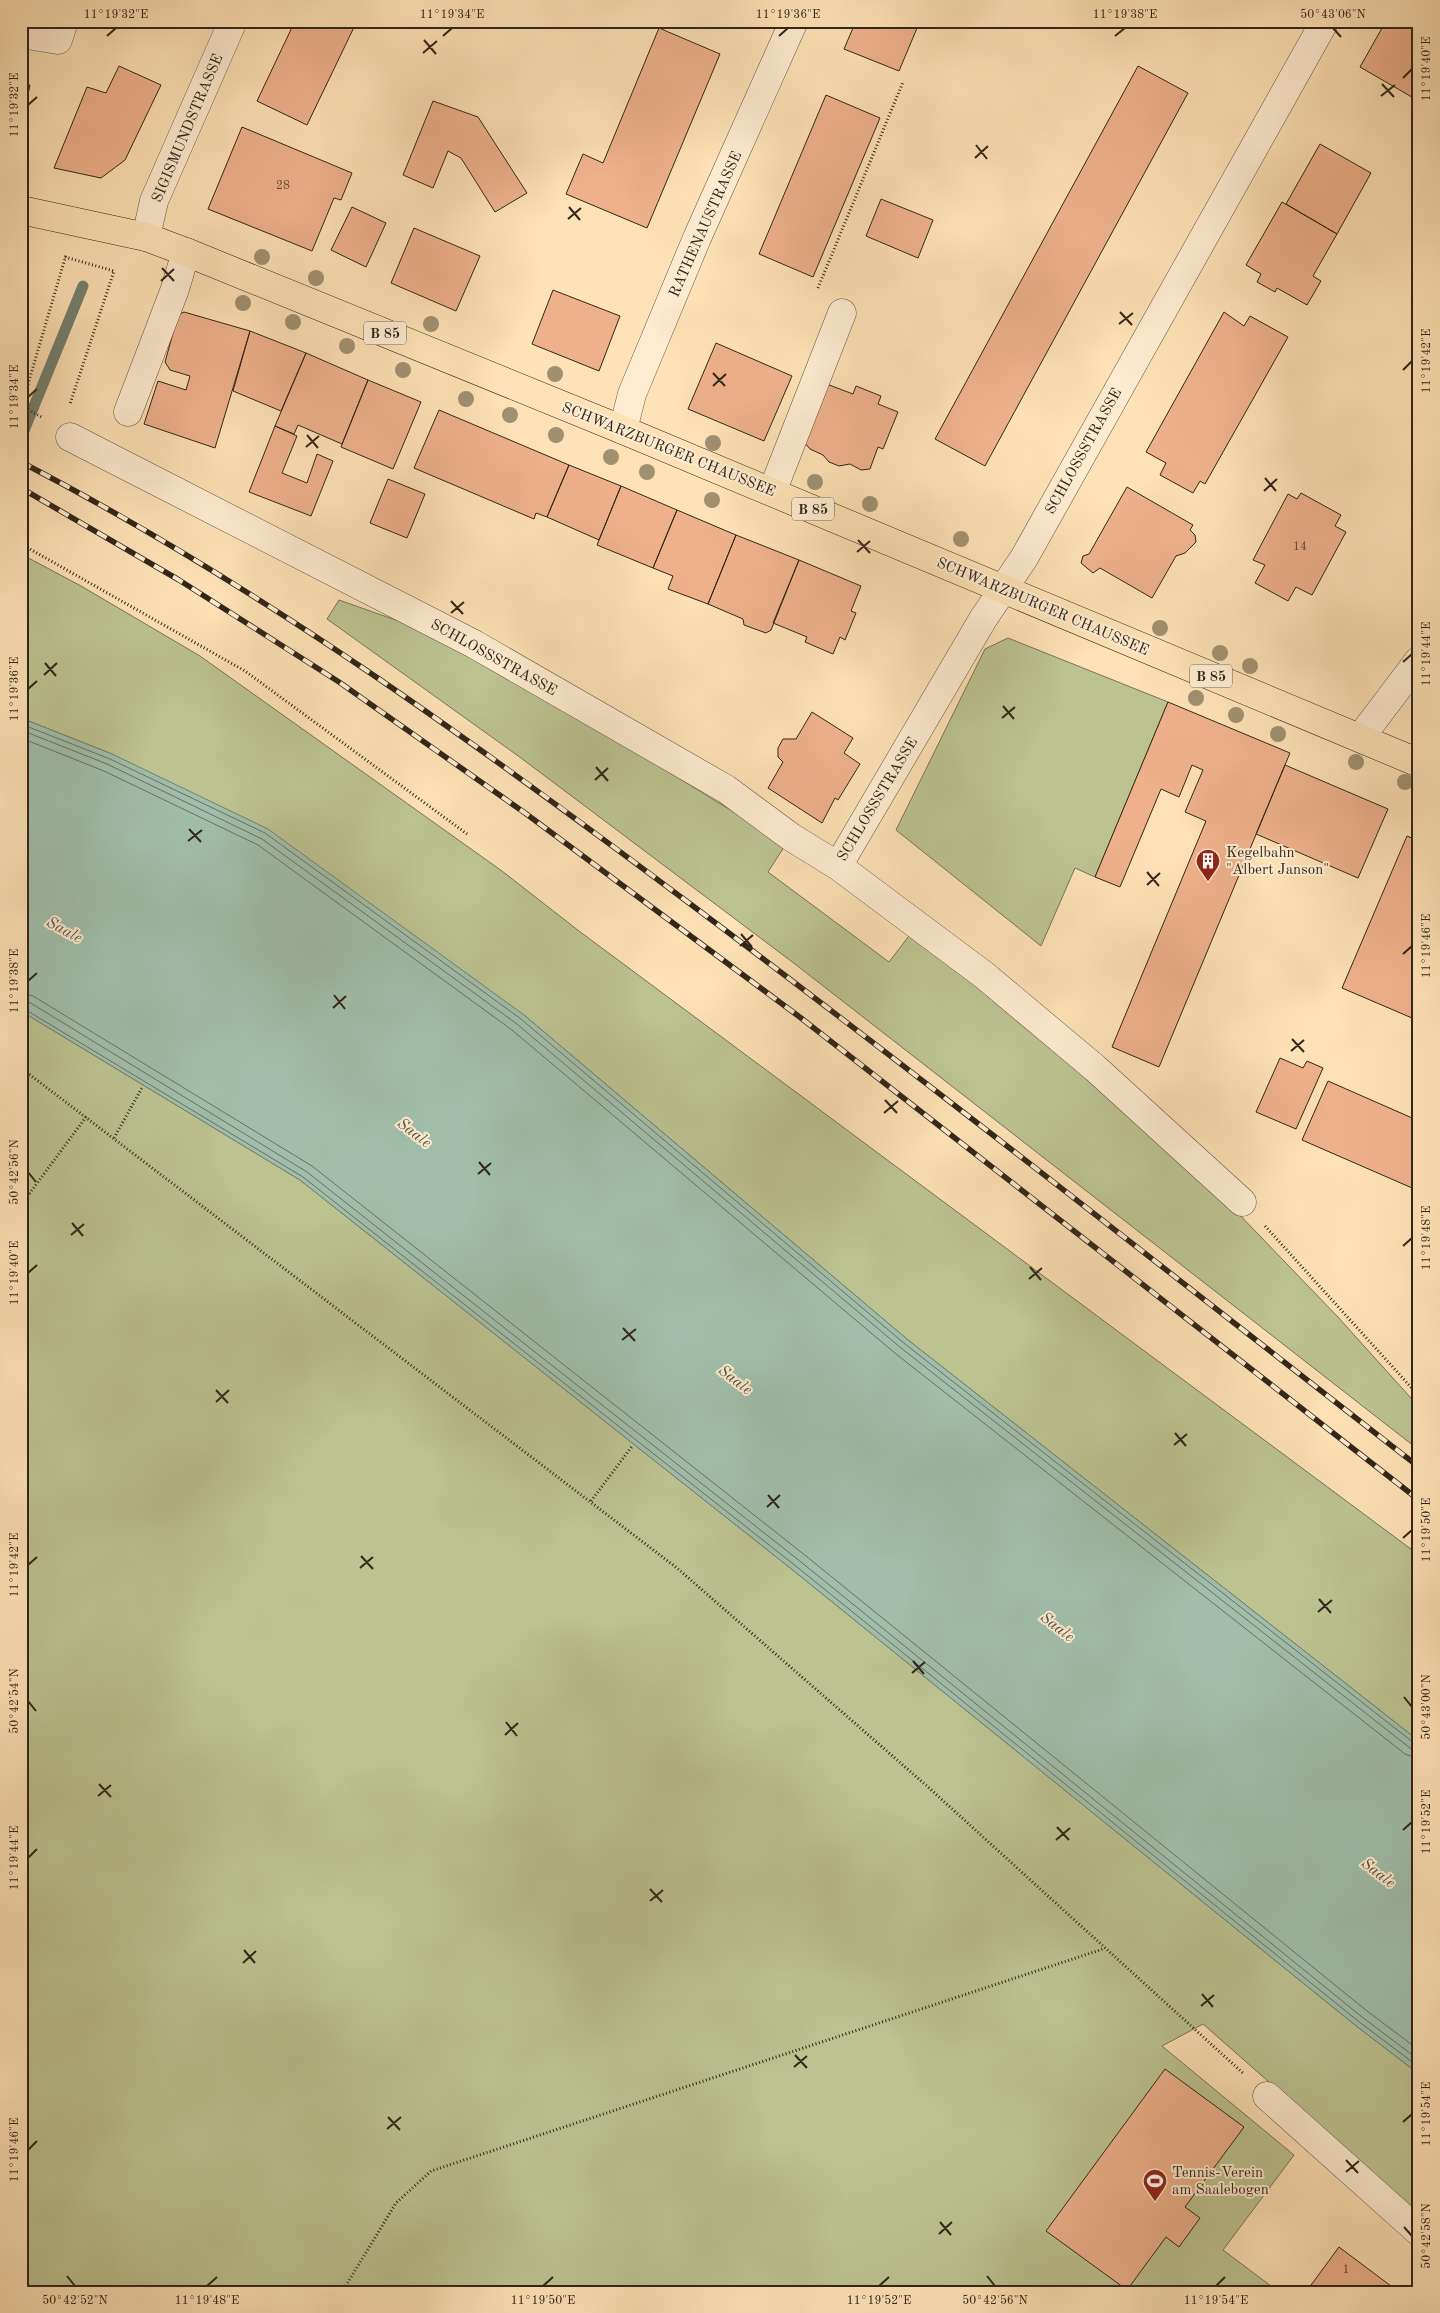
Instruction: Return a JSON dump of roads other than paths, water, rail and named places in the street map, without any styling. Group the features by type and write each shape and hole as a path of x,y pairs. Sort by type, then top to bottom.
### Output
{"main road":[{"name":"SCHWARZBURGER CHAUSSEE","path":"21,210 146,237 186,252 623,430 1419,763"}],"street":[{"path":"21,34 58,40 64,21"},
{"name":"SIGISMUNDSTRASSE","path":"146,237 154,201 233,21"},
{"name":"RATHENAUSTRASSE","path":"623,430 632,394 643,367 697,238 794,21"},
{"name":"SCHLOSSSTRASSE","path":"70,437 474,644 726,789 791,837 838,866 1003,589 1024,558 1325,21"},
{"path":"128,412 175,289 186,252"},
{"path":"772,492 842,312"},
{"path":"1360,738 1419,660"},
{"path":"838,866 992,981 1095,1068 1242,1202"},
{"path":"1267,2096 1419,2232"}],"water":[{"name":"Saale","path":"21,718 112,754 268,829 524,1015 908,1340 1419,1741 1419,2074 1355,2025 794,1571 300,1180 21,1011"}],"waterway":[{"path":"21,438 83,286"}],"railway":[{"path":"21,462 110,510 197,561 366,670 449,727 693,906 875,1044 1419,1467"},
{"path":"21,488 179,580 339,682 525,813 801,1018 1419,1500"}],"place":[{"name":"Kegelbahn \"Albert Janson\"","path":"1208,882"},
{"name":"Tennis-Verein am Saalebogen","path":"1155,2202"}]}
